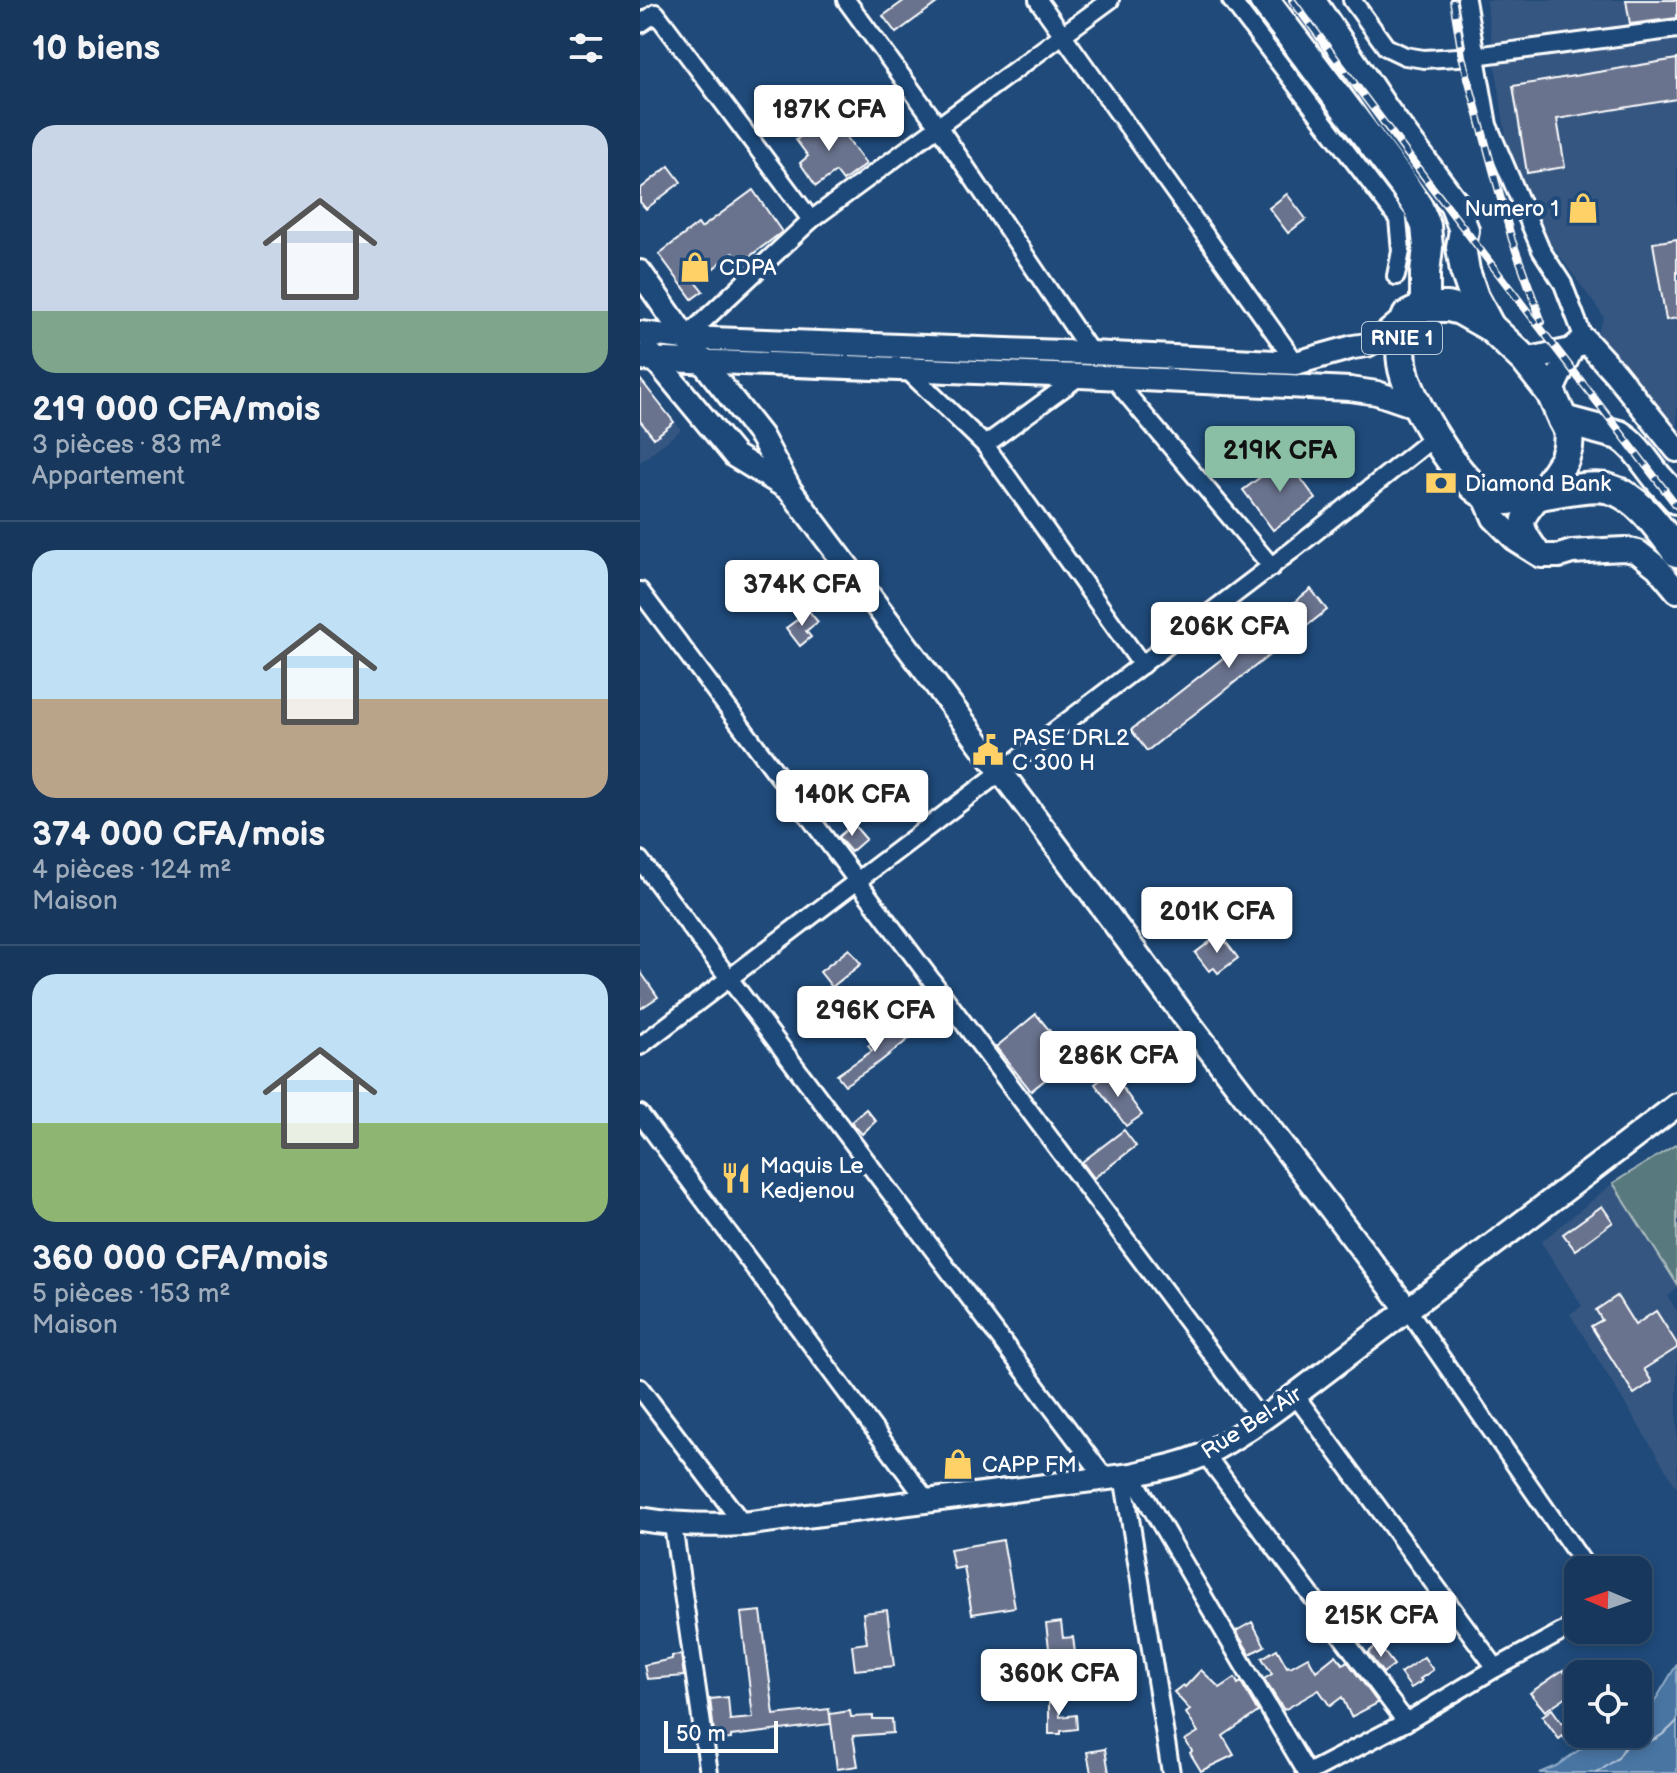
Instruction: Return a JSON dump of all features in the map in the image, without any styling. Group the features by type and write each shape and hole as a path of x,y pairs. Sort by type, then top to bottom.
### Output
{"highway":[{"name":"RNIE 1","path":"1264,0 1418,207 1426,226 1428,247 1416,311 1401,341 1401,359 1418,407 1434,437 1464,476 1483,493"},
{"name":"RNIE 1","path":"1310,0 1386,113 1454,204 1464,230 1461,247 1465,271 1490,327"},
{"name":"RNIE 1","path":"1416,311 1448,307 1460,310 1490,327 1525,360 1551,393 1569,432 1564,460 1541,495"},
{"path":"1563,420 1626,439 1677,499"},
{"path":"1483,493 1505,500 1595,488 1610,489 1639,507 1677,552"}],"main road":[{"path":"640,272 685,338 761,436 790,490 1408,1310"},
{"path":"790,490 735,456 645,363 640,336 1296,363 1367,345 1416,311"},
{"path":"1525,360 1578,345"},
{"path":"1551,393 1578,345"},
{"path":"1578,345 1615,373 1677,450"},
{"path":"645,363 702,361 1350,389 1377,393 1418,407"},
{"path":"1483,493 1494,518 1517,541 1541,556 1625,549 1638,552 1657,567 1677,591"},
{"path":"1541,495 1525,514 1523,528 1541,556"},
{"name":"Rue Bel-Air","path":"640,1519 673,1525 743,1524 1120,1476 1205,1454 1295,1395 1677,1105"}],"street":[{"path":"846,0 938,126 1091,353"},
{"path":"1038,0 1296,363"},
{"path":"685,338 811,220 1110,0"},
{"path":"1231,0 1398,219 1401,251 1396,276"},
{"path":"1352,0 1386,47 1405,56 1424,59 1475,56 1677,29"},
{"path":"1466,0 1488,125 1541,250 1563,284 1578,345"},
{"path":"640,24 656,13 811,220"},
{"path":"906,369 985,445 1142,665"},
{"path":"985,445 1080,376"},
{"path":"1114,379 1272,567"},
{"path":"640,1046 1272,567 1434,437"},
{"path":"640,591 1261,1420"},
{"path":"640,860 729,979 1120,1476 1308,1773 1406,1722 1564,1631"},
{"path":"640,1114 928,1502"},
{"path":"1408,1310 1578,1556"},
{"path":"640,1388 743,1524"},
{"path":"1295,1395 1496,1668"},
{"path":"1205,1454 1406,1722"},
{"path":"1120,1476 1171,1773"},
{"path":"673,1525 709,1773"}],"shaded area":[{"path":"1486,0 1677,0 1677,436 1597,334 1604,317 1514,193"},
{"path":"643,381 681,430 640,462 640,383"},
{"path":"1613,1183 1677,1284 1668,1297 1677,1311 1677,1488 1570,1314 1582,1306 1541,1242"}],"green space":[{"path":"1677,1144 1677,1284 1613,1183"}],"water":[{"path":"1677,1664 1677,1773 1539,1773 1556,1766 1582,1748 1652,1748 1653,1704"}],"building":[{"path":"905,0 941,0 896,33 883,16"},
{"path":"1626,0 1677,0 1677,18 1630,24"},
{"path":"1677,59 1677,99 1557,119 1565,167 1527,173 1513,86"},
{"path":"829,115 866,164 843,181 836,172 816,186 800,163 808,156 796,140"},
{"path":"669,166 681,182 646,209 640,202 640,189"},
{"path":"753,190 782,232 741,263 733,253 696,282 703,291 692,299 659,254 698,224 701,228"},
{"path":"1287,194 1306,219 1288,233 1269,208"},
{"path":"1677,239 1677,318 1666,320 1653,243"},
{"path":"640,379 674,422 654,438 640,421"},
{"path":"1286,458 1316,499 1273,530 1243,490"},
{"path":"1311,589 1327,610 1147,751 1131,730"},
{"path":"809,611 818,622 806,631 811,637 800,646 786,628"},
{"path":"853,824 866,839 851,852 838,837"},
{"path":"1220,934 1238,958 1218,973 1214,968 1209,971 1195,953"},
{"path":"849,949 861,964 832,987 820,972"},
{"path":"640,971 658,997 640,1009"},
{"path":"1036,1014 1072,1058 1031,1091 996,1047"},
{"path":"902,1026 911,1037 845,1085 837,1075 872,1051 868,1046 884,1033 888,1037"},
{"path":"1111,1072 1142,1115 1126,1126 1095,1084"},
{"path":"866,1109 876,1121 862,1134 851,1122"},
{"path":"1124,1130 1136,1146 1094,1178 1082,1162"},
{"path":"1602,1206 1613,1222 1575,1250 1563,1234"},
{"path":"1617,1296 1635,1325 1656,1311 1677,1344 1677,1348 1644,1369 1652,1382 1634,1394 1591,1326 1602,1320 1596,1310"},
{"path":"1003,1540 1015,1607 972,1614 964,1567 954,1569 950,1549"},
{"path":"887,1610 894,1666 855,1670 852,1645 867,1643 863,1613"},
{"path":"761,1611 774,1715 829,1709 831,1724 715,1740 710,1699 728,1697 730,1720 753,1718 741,1613"},
{"path":"1061,1622 1063,1638 1073,1637 1075,1653 1050,1656 1046,1624"},
{"path":"1252,1622 1265,1646 1250,1654 1236,1631"},
{"path":"1378,1644 1394,1665 1383,1673 1368,1653"},
{"path":"1277,1649 1287,1667 1308,1657 1316,1671 1336,1655 1343,1664 1347,1661 1378,1703 1351,1717 1342,1697 1330,1706 1319,1690 1284,1710 1264,1679 1272,1674 1262,1658"},
{"path":"681,1655 684,1676 647,1679 644,1665"},
{"path":"1424,1657 1433,1670 1411,1688 1400,1673"},
{"path":"1201,1670 1220,1688 1235,1678 1238,1684 1241,1682 1258,1712 1223,1736 1234,1755 1201,1771 1185,1740 1198,1732 1186,1713 1190,1710 1174,1692 1183,1685 1185,1687"},
{"path":"1563,1670 1564,1698 1545,1711 1530,1693"},
{"path":"1049,1693 1058,1693 1060,1717 1076,1715 1077,1729 1049,1734"},
{"path":"1552,1709 1564,1726 1564,1737 1559,1739 1542,1716"},
{"path":"850,1711 851,1717 892,1719 893,1733 853,1736 858,1766 837,1769 830,1714"},
{"path":"1105,1749 1109,1773 1091,1773 1087,1752"}],"railway":[{"path":"1292,0 1677,506"},
{"path":"1453,0 1462,56 1512,240 1542,322"}],"place":[{"name":"Numero 1","path":"1583,208"},
{"name":"CDPA","path":"695,267"},
{"name":"Diamond Bank","path":"1441,483"},
{"name":"PASE DRL2 C 300 H","path":"988,750"},
{"name":"Maquis Le Kedjenou","path":"736,1178"},
{"name":"CAPP FM","path":"958,1464"}]}
